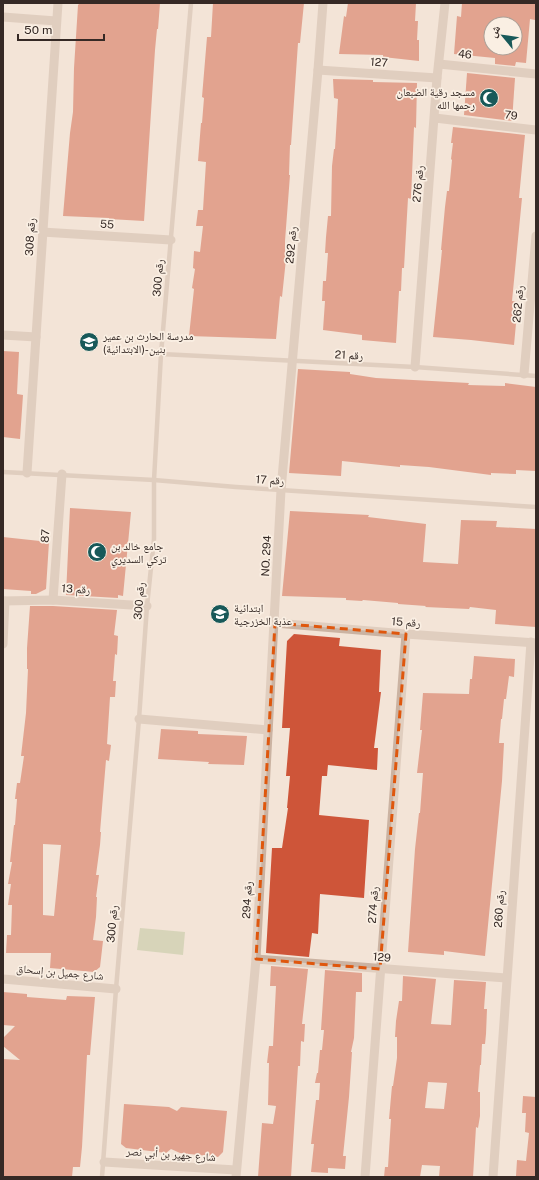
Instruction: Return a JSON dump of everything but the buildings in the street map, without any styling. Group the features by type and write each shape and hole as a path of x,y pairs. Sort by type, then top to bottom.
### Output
{"street":[{"name":"رقم 308","path":"27,473 58,3"},
{"name":"رقم 292","path":"282,490 318,70 322,3"},
{"name":"رقم 276","path":"415,367 444,3"},
{"path":"3,17 56,21"},
{"name":"46","path":"439,64 536,74"},
{"name":"127","path":"318,70 438,78"},
{"name":"79","path":"435,118 536,130"},
{"name":"55","path":"42,232 171,240"},
{"name":"رقم 262","path":"524,374 536,236"},
{"path":"3,335 36,337"},
{"name":"87","path":"53,600 62,474"},
{"name":"NO. 294","path":"275,623 282,490"},
{"name":"رقم 13","path":"4,601 53,600 147,606"},
{"path":"3,644 4,601"},
{"name":"رقم 15","path":"275,623 406,634 533,642"},
{"name":"رقم 294","path":"236,1174 256,959 275,623"},
{"name":"رقم 274","path":"365,1177 406,634"},
{"name":"رقم 260","path":"493,1177 506,978 533,642"},
{"path":"139,719 268,730"},
{"name":"129","path":"256,959 506,978"},
{"name":"شارع جميل بن إسحاق","path":"3,979 116,989"},
{"name":"شارع جهير بن أبي نصر","path":"104,1162 236,1174"}],"lane":[{"name":"رقم 300","path":"102,1177 147,606 154,539 154,480 161,354 191,3"},
{"name":"رقم 21","path":"161,354 293,362 415,367 536,376"},
{"name":"رقم 17","path":"3,472 154,480 536,507"}],"highlighted area":[{"path":"275,623 406,634 380,969 256,959"}],"green space":[{"path":"140,928 185,932 183,955 137,950"}],"place":[{"name":"مسجد رقية الضبعان رحمها الله","path":"489,98"},
{"name":"مدرسة الحارث بن عمير (الابتدائية)-بنين","path":"89,342"},
{"name":"جامع خالد بن تركي السديري","path":"97,552"},
{"name":"ابتدائية عذبة الخزرجية","path":"220,614"}]}
